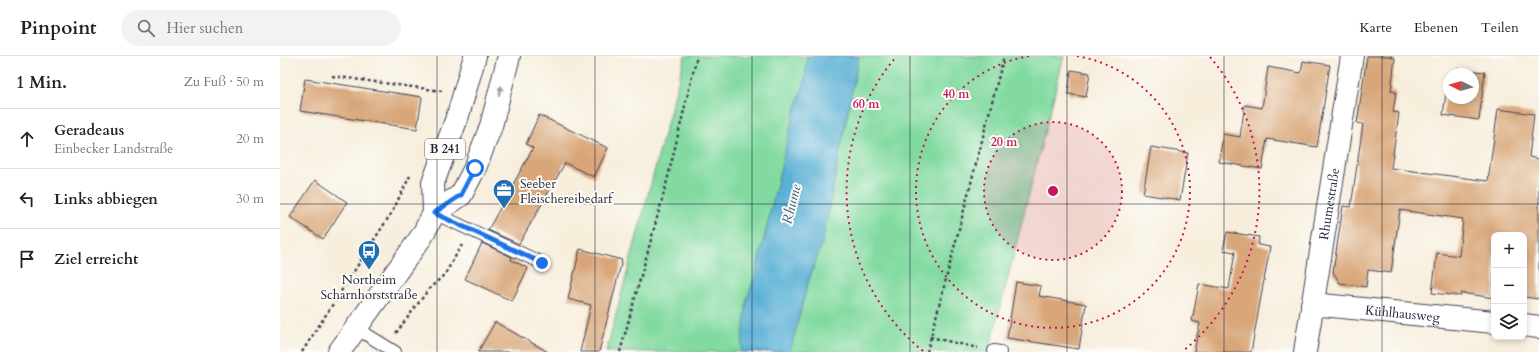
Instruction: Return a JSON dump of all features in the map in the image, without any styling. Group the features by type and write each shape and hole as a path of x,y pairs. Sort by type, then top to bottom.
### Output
{"main road":[{"name":"B 241","path":"434,213 433,183 458,115 475,56"},
{"name":"B 241","path":"339,352 422,236 434,213 461,195 475,168 491,126 509,56"},
{"name":"Rhumestraße","path":"1304,352 1352,56"},
{"name":"Kühlhausweg","path":"1312,304 1491,322"},
{"path":"1527,325 1539,327"}],"lane":[{"path":"434,213 542,263"},
{"path":"356,328 391,349"}],"path":[{"path":"620,352 665,189 697,56"},
{"path":"927,352 1004,56"},
{"path":"332,76 446,92"},
{"path":"302,352 392,212 413,170"},
{"path":"391,349 429,289 445,274"},
{"path":"930,337 997,352"}],"green space":[{"path":"685,56 1064,56 989,352 606,352"}],"water":[{"name":"Rhume","path":"807,56 859,56 822,243 807,286 790,352 741,352 747,299 755,276 793,117 805,80"}],"building":[{"path":"1367,56 1391,56 1395,58 1391,91 1396,92 1393,112 1399,113 1391,168 1488,181 1498,109 1534,114 1529,157 1539,159 1539,299 1527,297 1527,232 1491,232 1491,298 1461,293 1461,296 1432,293 1437,253 1459,256 1463,219 1400,210 1391,273 1368,270 1366,287 1340,283 1333,272 1343,206 1351,207 1363,124 1357,123"},
{"path":"1303,61 1330,65 1317,147 1267,139 1262,169 1219,162 1223,134 1240,137 1245,105 1262,108 1268,67 1301,73"},
{"path":"1071,70 1090,73 1086,97 1068,94"},
{"path":"1479,71 1485,72 1479,120 1443,115 1444,104 1479,104"},
{"path":"305,79 422,97 417,129 300,111"},
{"path":"539,115 608,148 594,177 565,163 519,244 488,230 533,148 526,144"},
{"path":"1151,147 1188,153 1180,200 1143,194"},
{"path":"315,180 347,202 323,239 290,217"},
{"path":"1227,232 1259,237 1258,245 1270,247 1251,352 1194,352 1200,323 1192,321 1199,284 1229,289 1235,252 1223,250"},
{"path":"482,243 512,257 511,260 528,268 512,301 465,279"},
{"path":"580,249 622,260 599,352 580,352 591,305 568,299"},
{"path":"1016,282 1041,286 1039,296 1086,304 1079,349 1007,338"},
{"path":"495,322 548,352 478,352"}],"place":[{"name":"Seeber Fleischereibedarf","path":"504,210"},
{"name":"Northeim Scharnhorststraße","path":"369,270"}],"route":[{"path":"475,168 461,195 434,213 542,263"}]}
